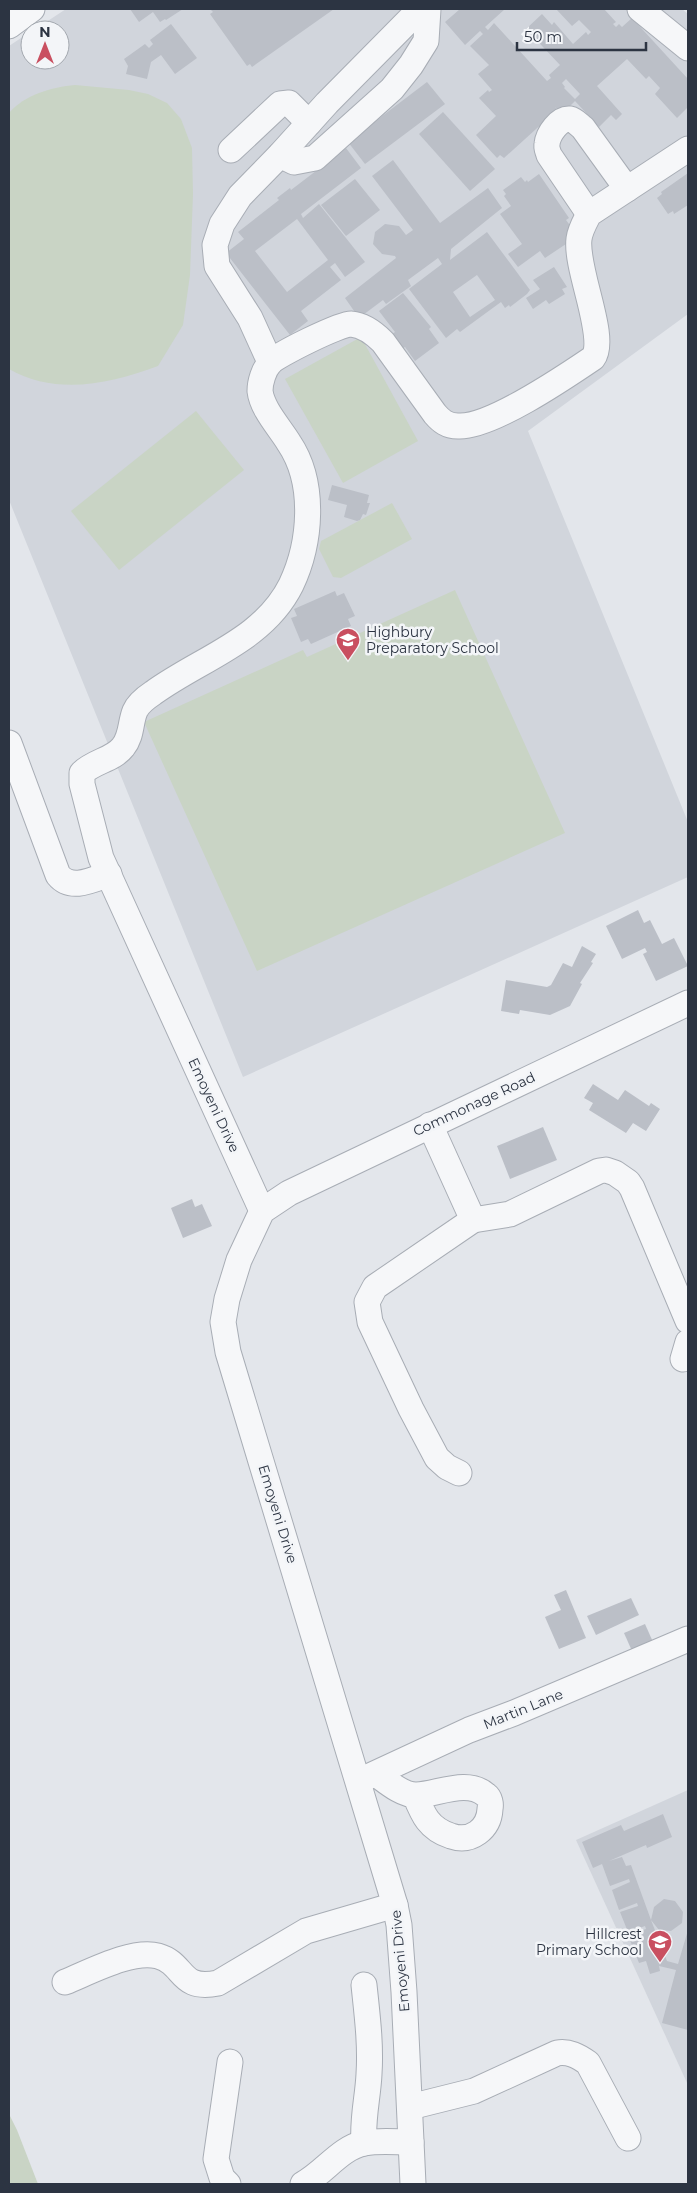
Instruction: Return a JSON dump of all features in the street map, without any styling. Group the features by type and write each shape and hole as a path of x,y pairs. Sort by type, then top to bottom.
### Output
{"street":[{"path":"9,26 32,9"},
{"path":"420,9 240,196 222,224 215,245 217,266 250,318 270,362 338,326 352,324 373,332 383,342 435,414 445,423 459,426 473,425 506,411 554,385 593,358 597,353 596,330 582,271 579,241 583,225 589,214 688,149"},
{"path":"256,125 282,153 294,162 315,158 392,89 411,65 426,41 428,9"},
{"path":"640,9 688,48"},
{"path":"231,150 256,125 284,102 289,103 309,123"},
{"path":"589,214 549,155 546,146 551,132 562,121 573,120 584,128 627,189"},
{"name":"Emoyeni Drive","path":"270,362 262,379 260,390 262,398 273,420 291,446 307,494 309,518 297,570 280,604 241,641 154,692 138,706 131,732 125,745 119,752 82,773 82,784 98,849 262,1211 235,1273 223,1322 224,1336 367,1777 400,1934 413,2184"},
{"path":"9,743 58,875 66,882 75,884 88,882 109,874"},
{"name":"Commonage Road","path":"262,1211 289,1193 688,1003"},
{"path":"430,1125 473,1220"},
{"path":"459,1473 447,1467 437,1458 370,1322 367,1302 375,1287 473,1220 510,1214 599,1171 606,1170 615,1173 628,1182 632,1188 688,1321"},
{"name":"Martin Lane","path":"367,1777 469,1730 514,1713 688,1639"},
{"path":"367,1777 415,1796"},
{"path":"65,1982 129,1957 147,1955 166,1959 192,1983 205,1986 218,1983 306,1931 395,1905"},
{"path":"364,1985 370,2051 369,2077 362,2126 364,2143"},
{"path":"410,2107 474,2091 556,2053 565,2052 580,2057 588,2063 628,2138"},
{"path":"228,2184 222,2178 216,2159 230,2062"},
{"path":"303,2184 313,2179 341,2155 364,2143 411,2142"}],"shaded area":[{"name":"Highbury Preparatory School","path":"66,9 682,9 688,14 688,314 528,431 688,822 688,877 243,1077 9,500 9,46 20,39 20,70 70,70 70,20 49,20"},
{"name":"Hillcrest Primary School","path":"688,1790 688,2085 576,1840"}],"green space":[{"path":"75,85 129,90 148,94 167,103 181,119 192,148 193,194 190,275 183,325 158,366 102,382 64,385 27,377 9,369 9,113 22,101 39,93"},
{"path":"361,337 418,441 343,483 285,379"},
{"path":"196,411 244,470 119,570 71,511"},
{"path":"392,503 412,539 341,578 333,577 319,549 321,541"},
{"path":"455,590 565,833 257,971 144,722 303,650 307,657"},
{"path":"9,2114 17,2130 38,2184 9,2184"}],"building":[{"path":"130,9 183,9 160,22 153,12 139,22"},
{"path":"212,9 334,9 252,67 250,64 247,66 210,14 213,12"},
{"path":"460,9 505,9 485,27 488,30 494,23 547,81 551,78 549,75 560,65 526,29 542,14 552,25 554,22 573,44 586,32 588,35 591,32 579,20 572,26 556,9 604,9 616,22 613,24 616,27 619,24 622,27 632,18 688,79 688,107 677,118 655,94 660,88 649,76 646,79 627,59 597,86 622,114 616,120 611,115 599,127 575,101 562,114 555,107 557,110 504,158 500,155 497,158 476,135 496,116 479,98 488,90 489,92 492,90 478,74 489,65 470,46 483,34 480,31 465,45 445,22","holes":["566,79 580,94 575,99 564,88 562,83"]},
{"path":"171,24 197,58 175,74 161,55 151,62 147,79 126,74 128,66 124,59 145,44 149,48 153,44 150,40"},
{"path":"427,82 445,104 365,164 348,142"},
{"path":"443,112 495,169 470,191 419,134"},
{"path":"346,148 361,168 301,214 303,218 319,204 365,262 345,277 335,263 330,267 341,280 301,311 308,321 290,335 226,253 244,239 238,232 279,200 277,198 290,188 291,190","holes":["297,219 328,260 287,292 255,251"]},
{"path":"393,160 440,223 488,188 502,208 451,249 450,260 487,232 530,290 510,307 509,305 505,308 501,302 460,332 457,329 446,338 409,289 442,264 438,258 408,280 411,286 386,304 383,300 359,318 345,298 396,258 395,256 382,254 373,244 375,232 385,224 399,226 406,235 413,230 372,176","holes":["477,275 495,300 470,317 453,292"]},
{"path":"688,173 688,205 674,214 673,211 668,214 657,198 662,194 661,192"},
{"path":"539,174 569,218 566,220 572,228 567,232 572,240 545,258 540,251 518,267 508,254 522,244 500,214 511,206 504,196 506,194 503,190 521,177 525,182 527,180 528,182"},
{"path":"355,179 380,210 346,236 321,205"},
{"path":"554,267 567,287 562,289 565,294 549,304 546,300 533,309 526,298 540,289 533,280"},
{"path":"403,293 431,327 429,329 439,343 415,361 405,347 402,349 391,335 395,332 379,311"},
{"path":"332,485 369,495 367,503 370,503 366,515 363,514 360,520 357,521 344,517 347,505 328,500"},
{"path":"335,591 337,596 344,593 355,616 348,619 351,626 311,644 308,639 301,642 291,618 297,616 294,609"},
{"path":"638,910 644,923 650,920 662,944 674,938 688,966 656,981 643,954 647,952 645,948 622,959 606,926"},
{"path":"582,946 596,954 570,1006 550,1015 520,1010 519,1014 501,1011 506,980 547,987 551,985 563,963 572,967"},
{"path":"593,1084 618,1100 625,1090 649,1106 651,1103 660,1109 646,1131 633,1123 626,1133 589,1110 593,1103 584,1098"},
{"path":"543,1127 557,1160 510,1179 497,1146"},
{"path":"192,1199 195,1207 202,1204 212,1226 183,1238 171,1208"},
{"path":"566,1590 586,1638 559,1649 545,1617 561,1610 554,1595"},
{"path":"631,1598 639,1615 596,1635 587,1616"},
{"path":"645,1624 653,1642 632,1651 624,1633"},
{"path":"663,1814 672,1837 647,1848 646,1845 609,1861 622,1857 626,1866 631,1865 667,1961 678,1964 688,1930 688,2030 662,2023 676,1970 659,1966 660,1971 650,1974 646,1961 639,1963 628,1935 646,1929 645,1926 628,1932 620,1912 638,1906 637,1903 619,1910 612,1890 630,1882 629,1879 610,1886 602,1864 593,1868 582,1842 621,1825 624,1831"},
{"path":"664,1899 675,1901 683,1912 682,1923 671,1931 659,1930 651,1920 654,1907"}],"place":[{"name":"Highbury Preparatory School","path":"348,661"},
{"name":"Hillcrest Primary School","path":"660,1963"}]}
